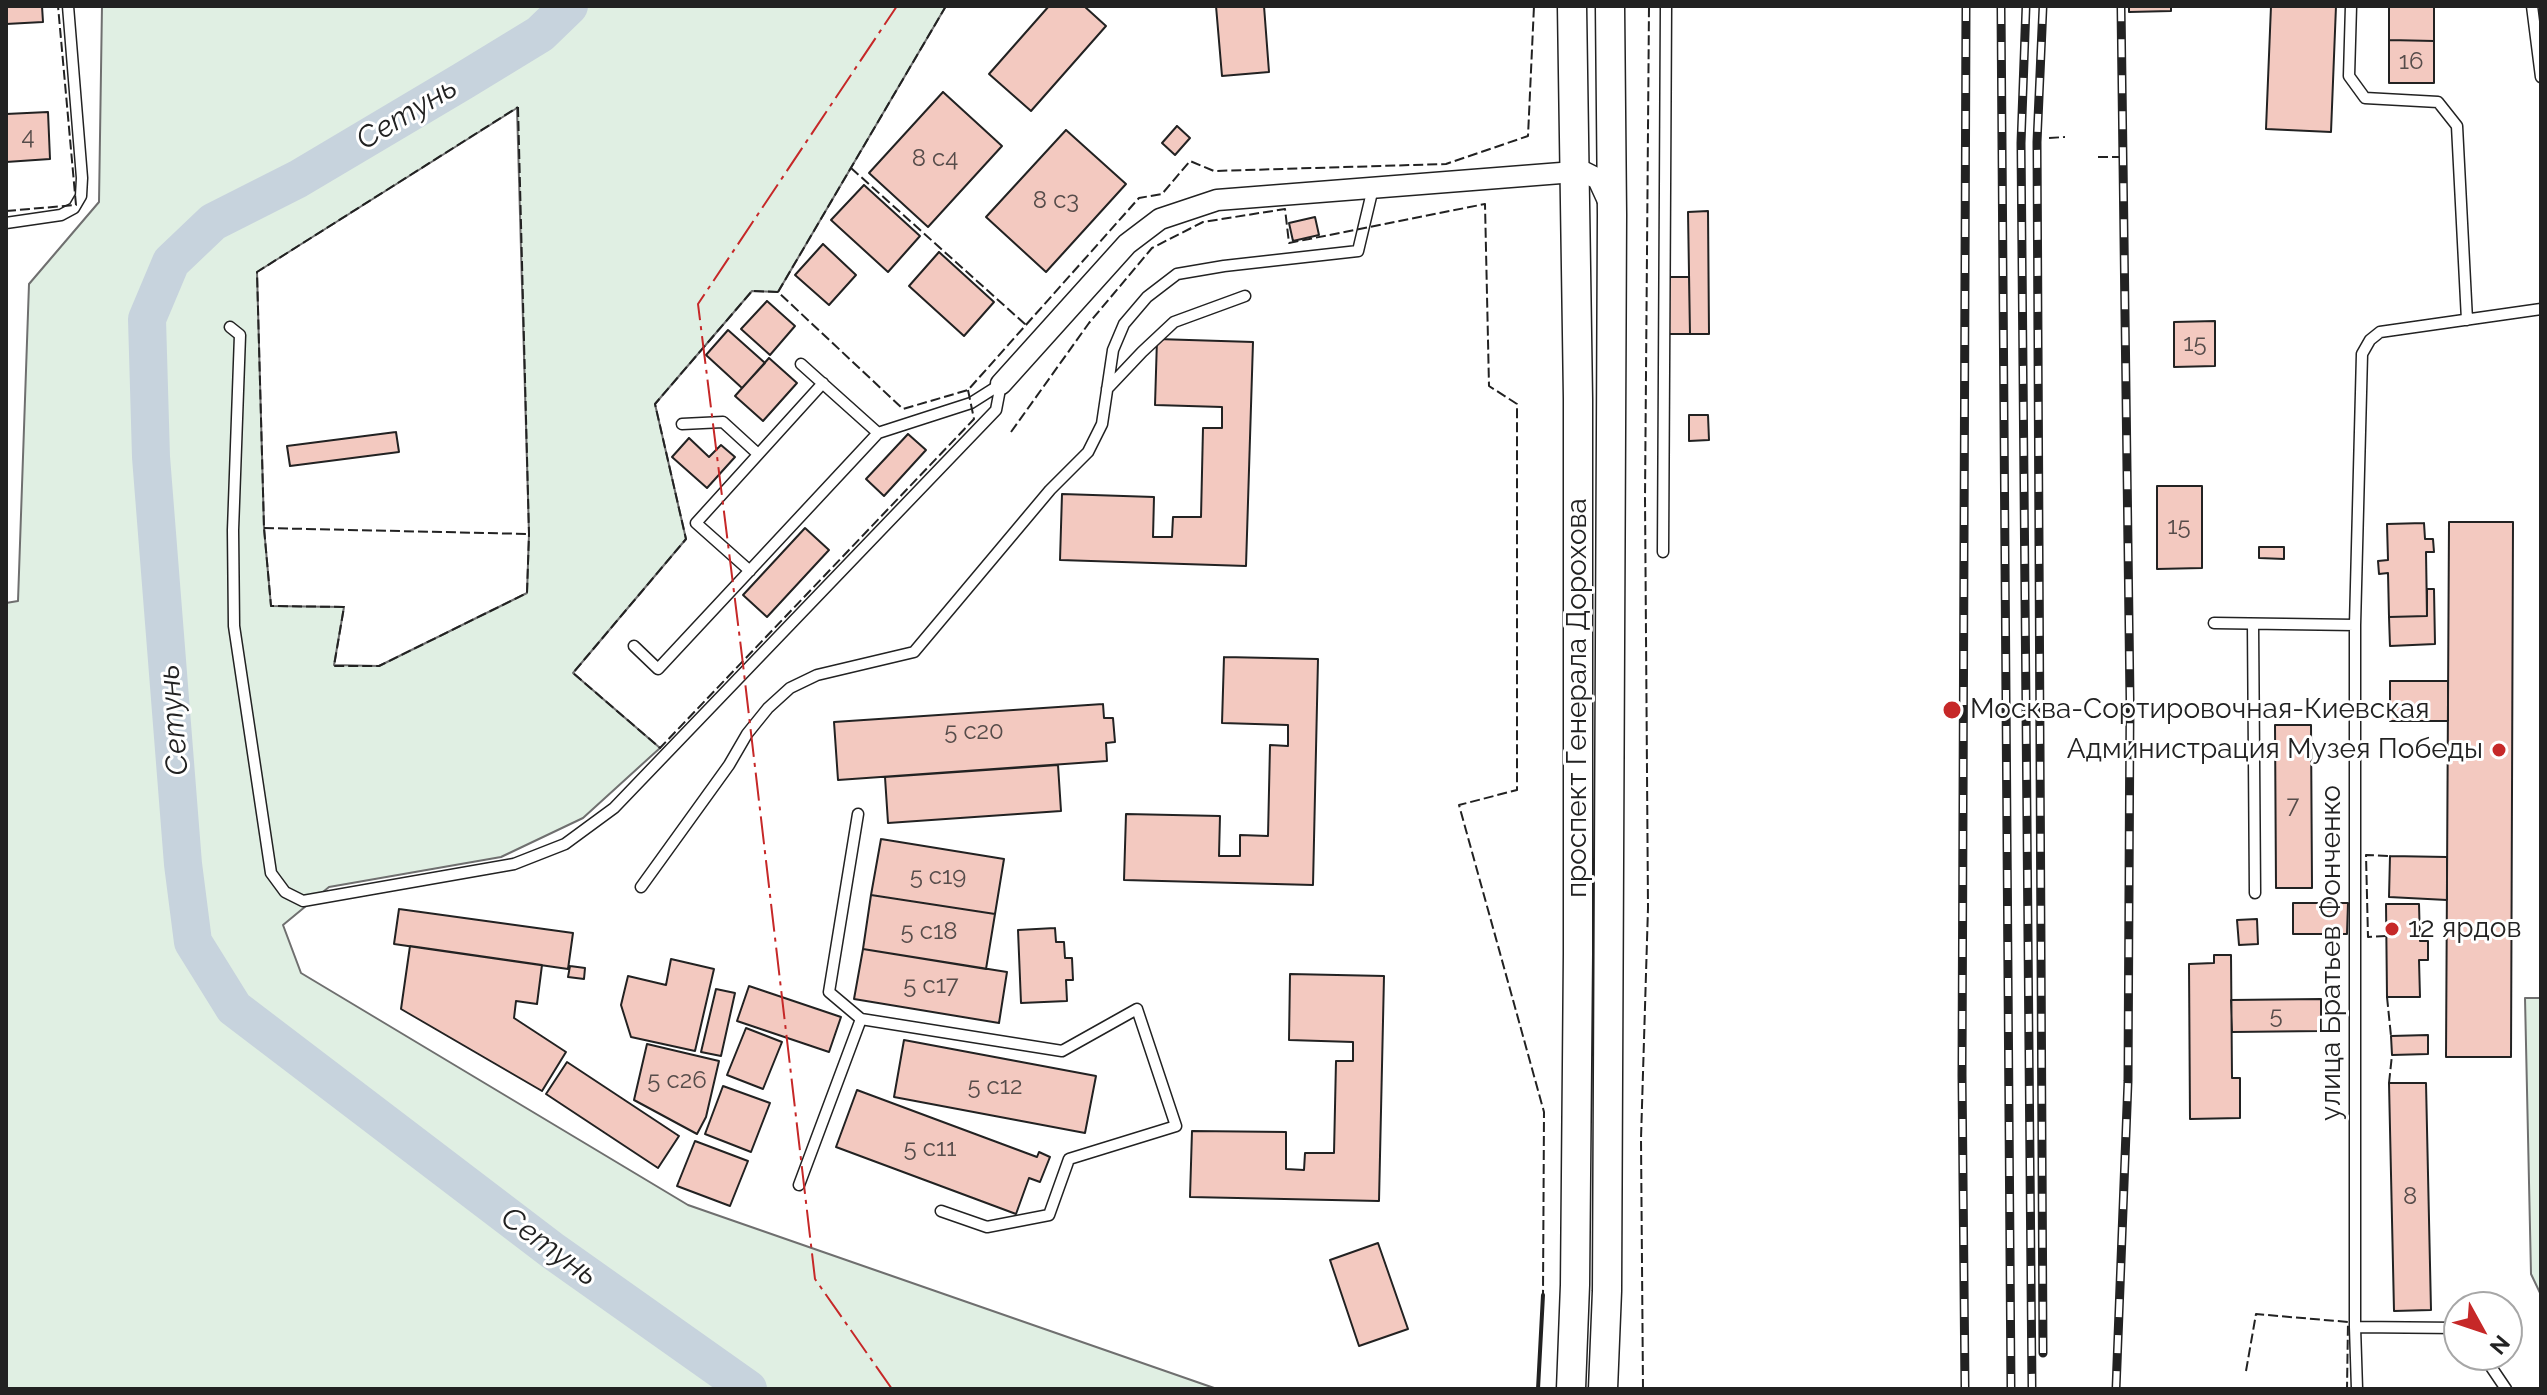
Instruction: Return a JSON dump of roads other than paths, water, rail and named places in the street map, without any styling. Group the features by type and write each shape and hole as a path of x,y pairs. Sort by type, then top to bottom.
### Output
{"main road":[{"name":"проспект Генерала Дорохова","path":"1571,1389 1575,1285 1578,859 1578,399 1572,6"},
{"name":"проспект Генерала Дорохова","path":"1603,1389 1607,1291 1612,215 1610,6"}],"street":[{"path":"1001,384 1127,244 1160,219 1217,200 1584,172 1598,179 1607,195 1612,215"}],"lane":[{"path":"6,223 61,215 74,208 81,196 68,6"},
{"path":"1663,552 1666,6"},
{"path":"2351,6 2349,76 2365,98 2438,102 2457,126 2467,320 2541,309"},
{"path":"2532,6 2541,77"},
{"path":"641,887 729,765 747,734 779,698 790,688 817,675 914,652 1050,490 1088,452 1102,424 1113,350 1124,324 1157,289 1177,274 1358,251 1373,188"},
{"path":"1107,389 1174,322 1245,296"},
{"name":"улица Братьев Фонченко","path":"2357,1389 2355,625 2362,354 2370,340 2380,332 2467,320"},
{"path":"230,327 240,335 233,530 234,626 271,873 285,892 303,901 514,864 565,844 614,808 996,410 1001,384"},
{"path":"801,364 878,433"},
{"path":"750,571 696,523 823,383"},
{"path":"634,646 658,669 878,433 971,403 1001,384"},
{"path":"682,424 723,422 758,454"},
{"path":"2214,623 2355,625"},
{"path":"2253,624 2255,893"},
{"path":"858,814 829,992 861,1019 1062,1051 1137,1009 1176,1126 1069,1159 1049,1215 987,1227 941,1211"},
{"path":"799,1185 861,1019"},
{"path":"2355,1327 2443,1328"},
{"path":"2494,1371 2506,1389"}],"waterway":[{"name":"Сетунь","path":"569,6 540,34 463,81 298,179 213,222 171,262 147,319 151,457 183,864 193,942 234,1008 553,1251 748,1389"}],"railway":[{"path":"1965,1389 1962,1075 1966,6"},
{"path":"2001,6 2011,1389"},
{"path":"2026,6 2021,143 2032,1389"},
{"path":"2043,6 2037,142 2043,1353"},
{"path":"2116,1389 2128,1081 2130,700 2121,6"}],"place":[{"name":"Москва-Сортировочная-Киевская","path":"1952,710"},
{"name":"Администрация Музея Победы","path":"2499,750"},
{"name":"12 ярдов","path":"2392,929"}]}
